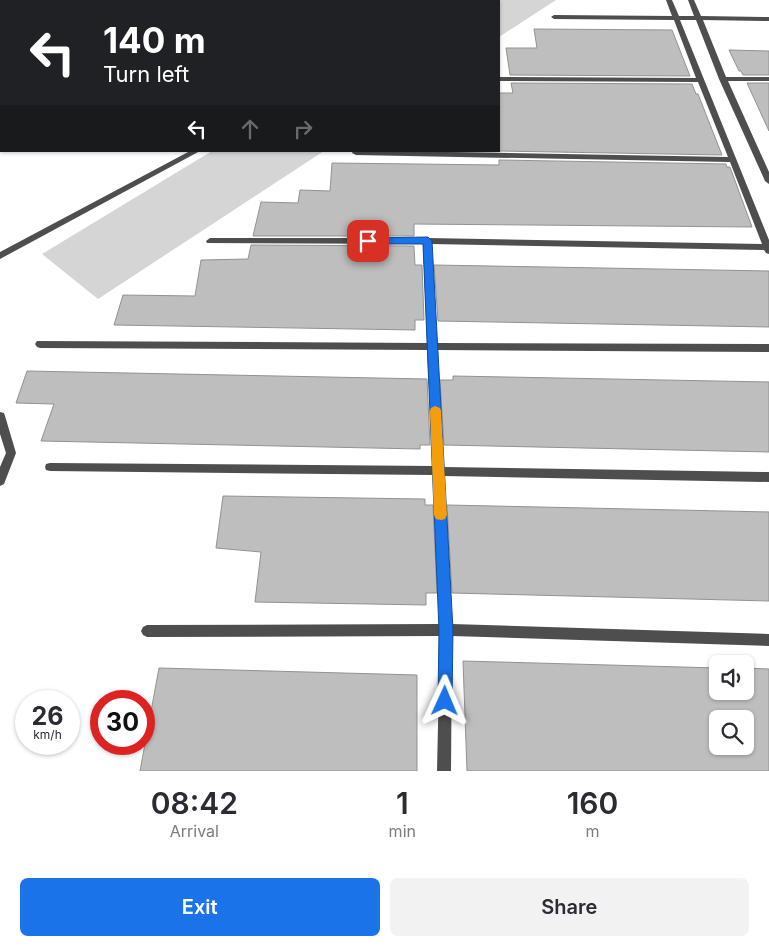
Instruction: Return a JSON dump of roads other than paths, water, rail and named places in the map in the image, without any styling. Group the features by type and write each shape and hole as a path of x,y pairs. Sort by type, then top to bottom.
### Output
{"street":[{"path":"210,241 428,241 768,249 670,0"},
{"path":"691,0 723,79 760,152 769,181"},
{"path":"554,17 769,19"},
{"path":"500,79 702,80"},
{"path":"723,79 769,79"},
{"path":"0,256 194,152"},
{"path":"356,153 733,160"},
{"path":"428,241 446,630 444,771"},
{"path":"40,344 769,348"},
{"path":"0,416 10,453 0,481"},
{"path":"50,467 769,477"},
{"path":"147,631 446,630 769,640"}]}
